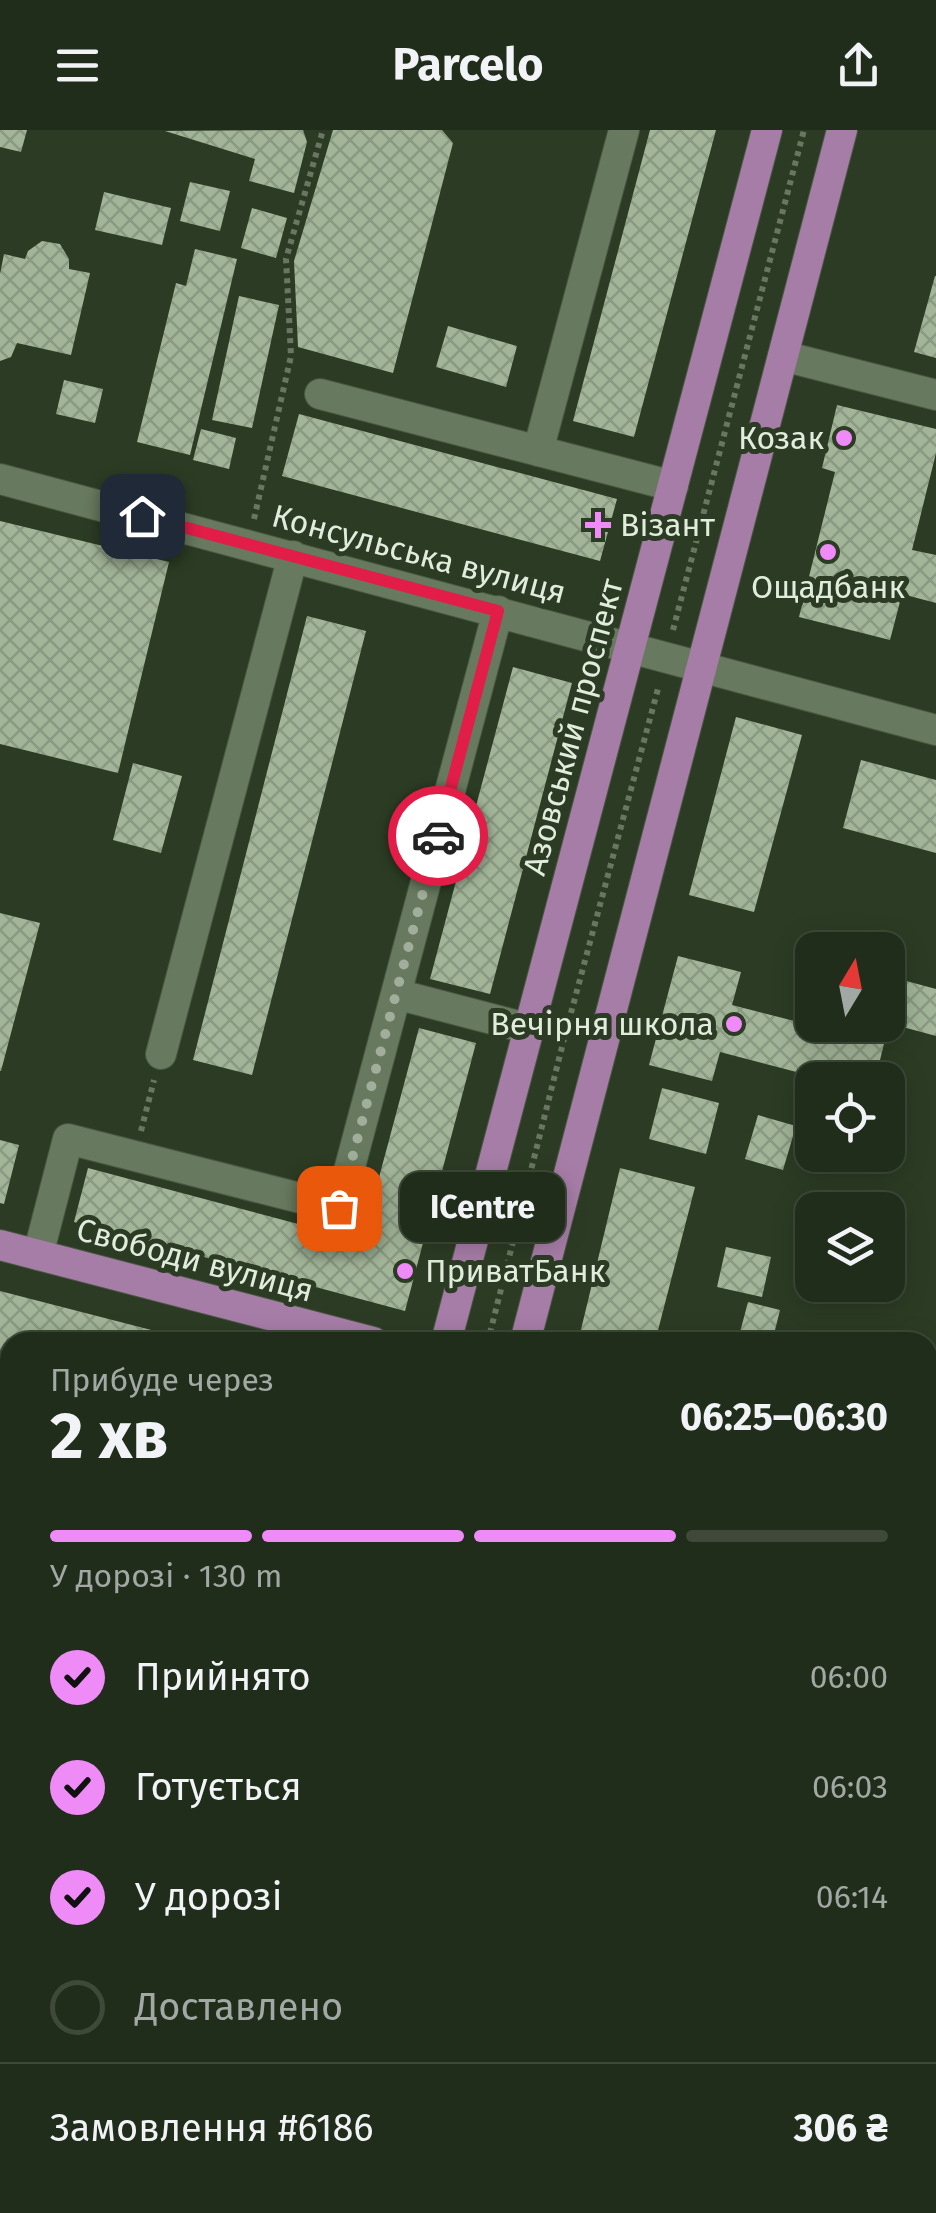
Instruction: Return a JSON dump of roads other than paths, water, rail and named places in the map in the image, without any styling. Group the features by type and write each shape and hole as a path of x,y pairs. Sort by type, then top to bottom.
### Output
{"main road":[{"name":"Азовський проспект","path":"449,1332 767,130"},
{"path":"528,1332 842,130"},
{"name":"Свободи вулиця","path":"0,1245 334,1332"}],"street":[{"path":"538,451 624,130"},
{"path":"783,356 936,395"},
{"path":"320,394 673,486"},
{"name":"Консульська вулиця","path":"0,478 936,730"},
{"path":"161,1054 292,556"},
{"path":"38,1255 68,1140 339,1208 498,611"},
{"path":"396,994 530,1029"}],"place":[{"name":"Козак","path":"844,438"},
{"name":"Візант","path":"598,525"},
{"name":"Ощадбанк","path":"828,552"},
{"name":"Вечірня школа","path":"734,1024"},
{"name":"ICentre","path":"339,1208"},
{"name":"ПриватБанк","path":"405,1271"}]}
